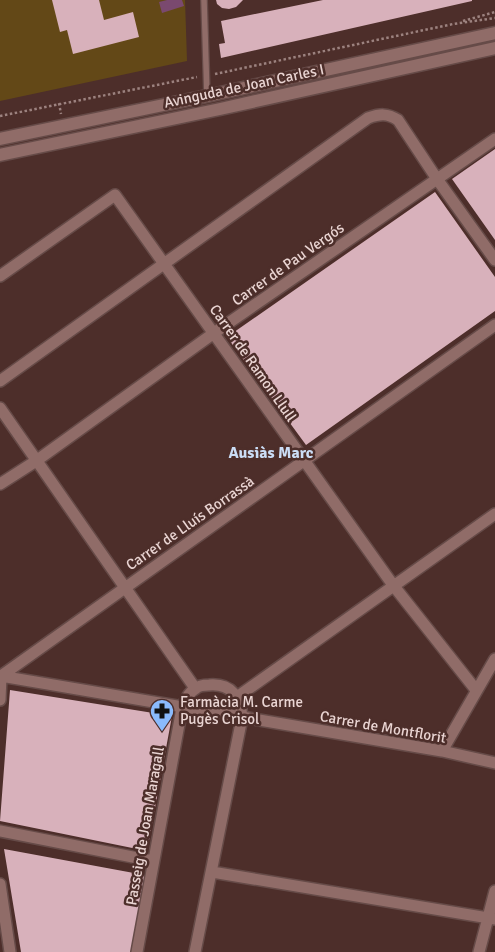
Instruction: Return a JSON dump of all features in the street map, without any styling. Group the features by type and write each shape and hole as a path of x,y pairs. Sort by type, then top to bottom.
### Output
{"main road":[{"name":"Avinguda de Joan Carles I","path":"0,139 495,33"},
{"name":"Avinguda de Joan Carles I","path":"0,155 220,109 495,48"}],"street":[{"path":"0,381 368,118 380,114 390,114 398,120 437,179 495,260"},
{"name":"Carrer de Pau Vergós","path":"0,484 36,461 214,333 495,140"},
{"name":"Carrer de Ramon Llull","path":"0,276 115,194 393,585 476,690"},
{"name":"Carrer de Lluís Borrassà","path":"1,676 495,325"},
{"path":"0,408 195,688 218,684 229,688 242,705 242,718 195,952"},
{"path":"237,697 495,514"},
{"path":"442,752 495,659"},
{"path":"0,700 1,676"},
{"name":"Carrer de Montflorit","path":"1,676 442,752 495,763"},
{"name":"Passeig de Joan Maragall","path":"137,952 182,708 187,697 195,688"},
{"path":"0,831 153,861"},
{"path":"212,872 492,918"},
{"path":"0,884 10,952"},
{"path":"479,952 492,918 495,892"}],"lane":[{"path":"204,0 207,96"}],"path":[{"path":"453,24 495,12"},
{"path":"0,116 60,103 207,78 215,73 453,24 495,18"},
{"path":"207,78 215,73"},
{"path":"60,103 61,115"}],"shaded area":[{"path":"0,0 185,0 187,61 0,101"},
{"path":"182,0 184,6 162,13 159,2"}],"building":[{"path":"52,0 99,0 104,20 133,12 139,37 73,54 67,30 60,32"},
{"path":"216,0 243,0 236,7 229,9 222,8 217,4"},
{"path":"323,0 472,1 221,58 219,44 225,43 221,21"},
{"path":"495,149 495,240 452,179"},
{"path":"435,192 495,277 495,311 306,445 227,337"},
{"path":"10,690 172,716 147,851 0,821"},
{"path":"4,849 150,876 135,952 21,952"}],"place":[{"name":"Farmàcia M. Carme Pugès Crisol","path":"162,732"}],"district":[{"name":"Ausiàs Marc","path":"271,452"}]}
